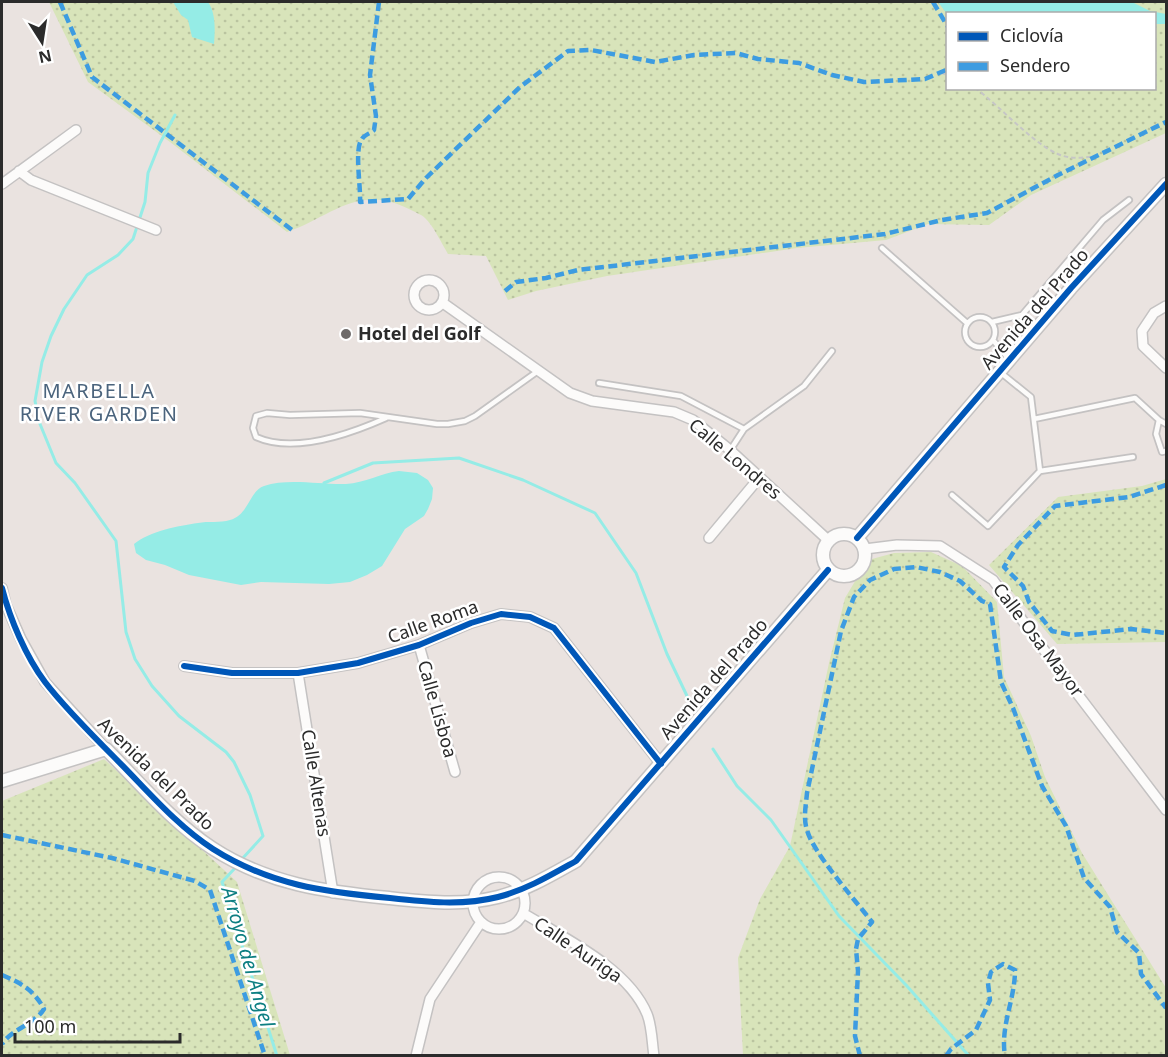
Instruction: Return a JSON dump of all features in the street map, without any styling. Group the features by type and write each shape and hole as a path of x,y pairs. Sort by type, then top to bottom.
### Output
{"street":[{"path":"2,184 76,130"},
{"path":"20,171 31,180 156,230"},
{"name":"Avenida del Prado","path":"857,537 1071,288 1167,184"},
{"name":"Calle Londres","path":"443,303 570,393 592,401 674,412 693,420 730,450 828,540"},
{"path":"1167,306 1154,313 1142,331 1143,346 1167,368"},
{"path":"709,538 759,478"},
{"path":"847,533 857,537 865,549 862,567 855,574 846,576 836,575 828,570 822,555 828,540 837,534 847,533"},
{"name":"Calle Osa Mayor","path":"865,549 897,545 940,546 993,580 1167,810"},
{"name":"Avenida del Prado","path":"2,588 6,605 21,639 45,682 106,749 181,824 211,847 232,860 263,874 300,886 333,893 439,903 472,902 522,890 576,861 828,570"},
{"name":"Calle Roma","path":"184,666 232,673 298,673 358,663 419,645 501,614 530,616 554,628 661,764"},
{"name":"Calle Lisboa","path":"419,645 455,772"},
{"name":"Calle Altenas","path":"298,673 333,893"},
{"path":"2,781 106,749"},
{"path":"492,877 509,878 522,890 525,905 523,913 512,925 496,929 481,922 473,909 472,902 478,886 492,877"},
{"name":"Calle Auriga","path":"523,913 625,980 647,1015 654,1056"},
{"path":"416,1056 430,999 481,922"}],"lane":[{"path":"993,322 1022,315 1103,219 1129,200"},
{"path":"882,248 967,323"},
{"path":"979,316 993,322 995,328 993,340 986,346 976,347 968,342 964,333 967,323 972,318 979,316"},
{"path":"993,340 1010,360"},
{"path":"730,450 744,429 804,386 832,351"},
{"path":"386,418 359,430 303,443 264,441 256,437 253,428 256,416 261,413 290,415 360,413 437,424 465,421 538,371"},
{"path":"1000,372 1031,397 1040,471"},
{"path":"599,383 681,396 744,429"},
{"path":"1034,419 1135,398 1158,420 1167,424"},
{"path":"1158,420 1155,434 1162,452 1167,451"},
{"path":"952,495 988,526 1040,471 1133,458"}],"path":[{"path":"940,73 946,74"},
{"path":"978,90 1048,150 1068,157 1096,156"}],"green space":[{"path":"49,2 1166,2 1166,133 1031,195 989,225 928,224 886,240 797,248 607,276 536,291 508,300 486,256 448,254 428,221 409,209 391,202 360,201 345,205 287,232 88,82"},
{"path":"1166,479 1166,642 1057,644 989,565 1058,497 1142,486"},
{"path":"931,552 962,566 997,602 1004,677 1031,736 1045,777 1082,853 1166,988 1166,1055 743,1055 738,958 760,899 790,846 845,598 872,559 894,553"},
{"path":"104,759 237,882 290,1055 2,1056 2,801"}],"water":[{"path":"173,2 208,2 214,17 214,44 192,37 188,20 181,15"},
{"path":"938,2 1132,2 1155,12 946,12"},
{"path":"1156,12 1166,14 1166,24 1156,24"},
{"path":"399,471 417,473 428,480 433,488 428,509 424,516 405,529 382,566 350,582 329,584 261,582 241,585 189,575 146,560 136,553 134,544 156,532 202,522 226,521 236,517 255,493 264,486 294,482 353,483"}],"waterway":[{"path":"175,115 148,173 145,202 133,239 118,255 87,275 64,309 42,362 35,401 40,424 56,463 75,483 116,541 126,632 135,659 152,686 179,716 226,752 234,762 250,795 263,836 242,859"},
{"path":"324,483 373,463 459,458 523,480 595,513 636,573 667,654 688,698"},
{"path":"713,749 737,786 771,820 839,916 906,985 969,1056"},
{"name":"Arroyo del Angel","path":"236,867 222,882 277,1056"}],"marked path":[{"path":"60,2 92,77 292,230"},
{"path":"379,2 370,75 376,116 374,130 363,138 358,151 360,202 408,199 426,178 520,87 568,51 591,50 655,62 694,55 736,53 758,59 799,63 832,75 864,82 925,79 946,70"},
{"path":"933,2 946,24"},
{"path":"505,291 516,282 578,270 885,234 942,220 987,213 1166,122"},
{"path":"1166,485 1129,497 1055,506 1018,545 1004,567 1023,586 1029,602 1052,631 1073,635 1131,629 1166,633"},
{"path":"860,1056 855,1036 858,971 856,949 858,939 872,922 817,851 807,830 805,812 841,631 854,597 870,580 894,569 916,567 940,572 960,581 982,601 990,604 1001,682 1042,786 1066,826 1084,878 1110,907 1117,932 1139,953 1141,974 1166,1008"},
{"path":"2,835 112,858 195,881 210,890 265,1056"},
{"path":"946,1056 951,1049 976,1030 990,1000 988,983 991,972 1003,964 1015,970 1004,1034 1005,1056"},
{"path":"2,975 26,988 44,1009 35,1019 12,1034 2,1044"}],"cycle path":[{"path":"857,538 1071,288 1166,184"},
{"path":"2,588 9,612 25,649 53,692 162,807 199,840 255,871 298,885 366,896 430,902 471,902 508,894 538,882 576,861 828,570"},
{"path":"184,666 232,673 298,673 358,663 419,645 471,623 501,614 530,617 554,628 661,764"}],"place":[{"name":"Hotel del Golf","path":"346,334"}],"district":[{"name":"MARBELLA RIVER GARDEN","path":"99,402"}]}
